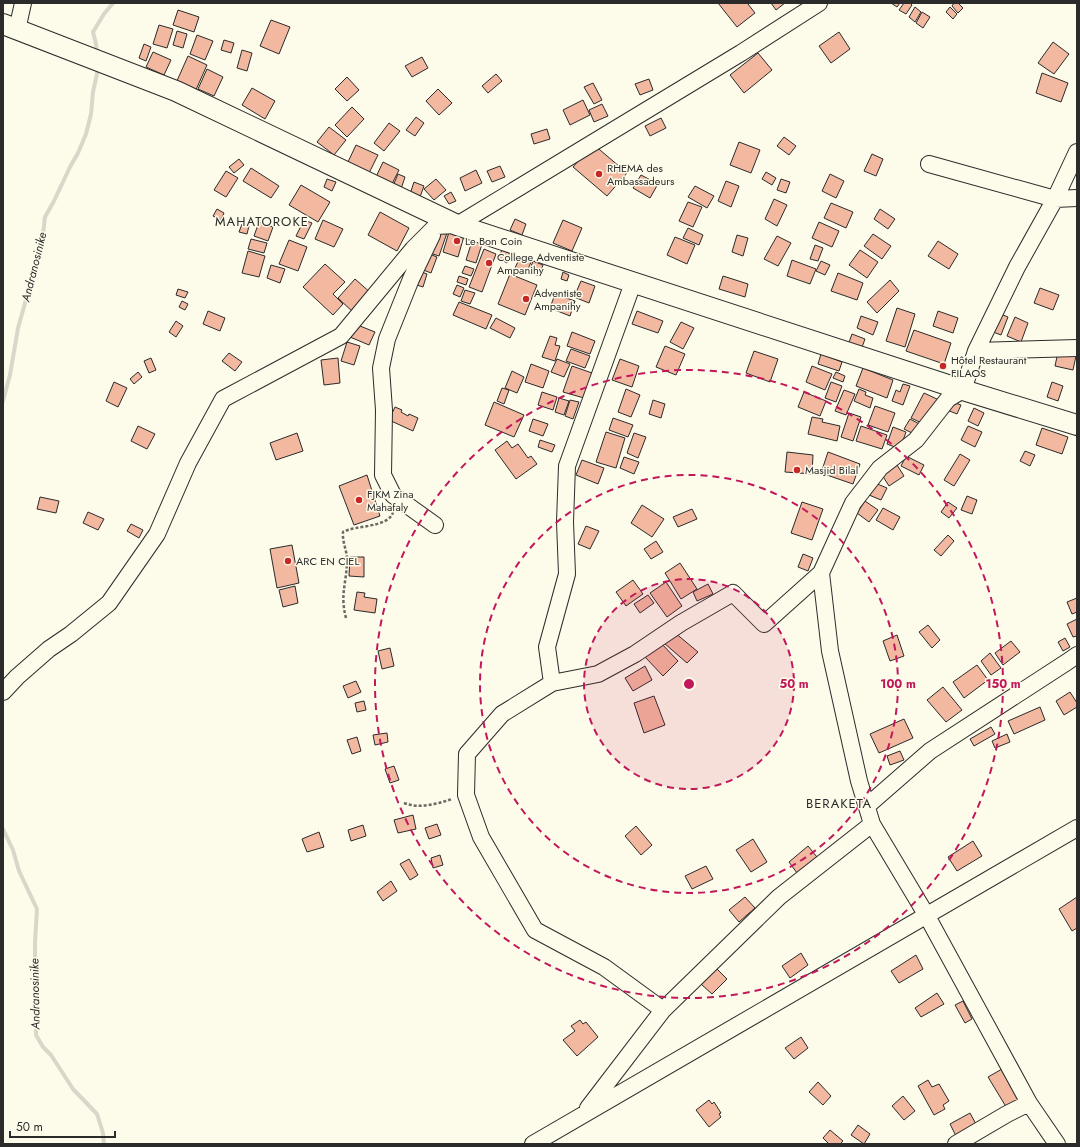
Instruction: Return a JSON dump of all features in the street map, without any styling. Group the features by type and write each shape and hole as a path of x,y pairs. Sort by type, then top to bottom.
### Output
{"main road":[{"path":"10,27 176,92 457,225 963,390 1077,425"}],"street":[{"path":"10,27 22,3"},
{"path":"3,692 17,677 49,649 72,634 109,603 157,534 188,463 223,398 341,336 412,249 436,226 457,225 741,53 819,3"},
{"path":"663,1010 604,967 535,930 481,837 466,795 467,754 502,714 552,683 598,674 635,654 680,623 733,593 764,624 822,573 857,497 880,468 916,440 948,399 963,390 976,351 1017,267 1055,199 1077,152"},
{"path":"929,164 1055,199 1077,198"},
{"path":"435,526 393,495 383,475 384,410 381,368 387,339 411,279 436,226"},
{"path":"552,683 547,647 567,574 565,522 567,466 633,283"},
{"path":"976,351 1077,348"},
{"path":"822,573 830,651 859,781 872,824 927,916 1029,1103 1057,1144"},
{"path":"867,806 930,751 1077,655"},
{"path":"584,1114 663,1010 779,897 872,824"},
{"path":"533,1144 1077,828"},
{"path":"956,1144 1029,1103"}],"path":[{"path":"346,618 342,598 347,563 342,537 343,532 363,528 387,520 392,516 394,510 393,495"},
{"path":"404,803 411,806 422,806 466,795"}],"building":[{"path":"718,3 749,3 748,4 755,13 737,27"},
{"path":"771,3 785,3 776,10"},
{"path":"891,3 900,3 897,7"},
{"path":"904,3 910,3 912,5 906,14 899,10"},
{"path":"954,3 958,3 963,8 958,13 952,6"},
{"path":"915,7 921,12 915,22 909,17"},
{"path":"950,7 957,14 953,19 946,12"},
{"path":"178,10 199,17 194,32 173,25"},
{"path":"922,12 930,17 923,28 916,23"},
{"path":"271,20 290,27 279,54 260,46"},
{"path":"159,25 173,29 167,48 153,44"},
{"path":"177,31 187,34 183,48 173,45"},
{"path":"839,32 850,49 831,63 819,46"},
{"path":"197,35 213,41 205,60 190,54"},
{"path":"224,40 234,43 231,53 221,50"},
{"path":"1053,42 1069,54 1054,74 1038,63"},
{"path":"144,44 151,47 146,61 139,58"},
{"path":"242,50 252,53 247,71 237,68"},
{"path":"153,52 171,60 164,75 146,67"},
{"path":"758,53 772,70 744,93 730,75"},
{"path":"188,56 207,65 195,92 176,83"},
{"path":"422,57 428,68 412,77 405,66"},
{"path":"207,69 223,77 214,96 198,89"},
{"path":"1042,73 1068,83 1061,102 1036,93"},
{"path":"496,74 502,81 488,93 482,86"},
{"path":"347,77 359,90 347,101 335,89"},
{"path":"649,79 653,90 640,95 635,84"},
{"path":"593,83 602,100 594,104 584,87"},
{"path":"252,88 275,101 265,119 242,105"},
{"path":"438,89 452,103 439,115 426,101"},
{"path":"583,100 590,115 570,125 563,110"},
{"path":"602,104 608,116 594,122 589,110"},
{"path":"352,107 364,119 347,137 335,125"},
{"path":"416,117 424,123 415,136 406,130"},
{"path":"661,118 666,128 650,136 645,126"},
{"path":"389,123 400,131 384,151 374,143"},
{"path":"329,127 346,140 334,155 317,142"},
{"path":"547,129 550,139 534,144 531,134"},
{"path":"784,137 796,146 789,155 777,146"},
{"path":"739,142 760,150 751,173 730,165"},
{"path":"593,144 627,173 607,196 573,167"},
{"path":"356,145 378,155 368,175 347,164"},
{"path":"872,154 883,159 876,176 864,171"},
{"path":"239,159 244,165 234,173 229,167"},
{"path":"383,162 399,170 391,186 375,179"},
{"path":"500,166 505,177 492,182 487,171"},
{"path":"251,168 279,186 271,198 243,181"},
{"path":"476,170 482,183 465,191 460,178"},
{"path":"226,171 238,178 226,197 214,190"},
{"path":"766,172 776,178 772,185 762,179"},
{"path":"398,174 405,177 401,189 393,186"},
{"path":"830,174 844,181 836,198 822,191"},
{"path":"641,175 658,184 650,198 633,188"},
{"path":"327,179 336,182 332,191 324,187"},
{"path":"436,179 446,190 434,200 424,189"},
{"path":"781,179 790,182 786,193 777,190"},
{"path":"726,181 739,186 731,207 718,201"},
{"path":"414,182 424,186 420,197 410,194"},
{"path":"301,185 330,202 318,222 289,205"},
{"path":"695,186 714,196 707,208 688,197"},
{"path":"451,192 456,201 449,204 444,196"},
{"path":"774,199 787,205 777,226 765,219"},
{"path":"688,202 702,207 693,227 679,221"},
{"path":"831,203 853,212 846,228 824,218"},
{"path":"217,209 224,213 221,220 213,216"},
{"path":"880,209 895,219 888,229 874,219"},
{"path":"380,212 409,228 397,251 368,235"},
{"path":"515,219 526,224 522,235 510,230"},
{"path":"304,220 312,223 304,239 296,236"},
{"path":"323,220 343,229 334,247 315,239"},
{"path":"563,220 582,228 572,251 553,243"},
{"path":"259,222 273,227 268,241 254,236"},
{"path":"819,222 839,231 832,247 812,238"},
{"path":"242,224 249,226 247,234 239,232"},
{"path":"439,227 448,230 439,256 430,253"},
{"path":"688,228 703,235 699,245 683,238"},
{"path":"449,232 464,236 458,257 443,252"},
{"path":"873,234 891,246 882,259 864,246"},
{"path":"737,235 748,238 743,256 732,252"},
{"path":"777,236 791,243 778,266 764,259"},
{"path":"675,237 695,245 687,264 667,255"},
{"path":"473,238 483,241 476,263 466,260"},
{"path":"251,239 267,243 264,253 248,249"},
{"path":"289,240 307,247 298,271 279,264"},
{"path":"938,241 958,254 949,269 928,256"},
{"path":"815,245 823,248 818,261 810,259"},
{"path":"484,249 496,254 482,292 469,287"},
{"path":"502,250 511,254 507,263 498,258"},
{"path":"860,250 878,262 867,278 849,265"},
{"path":"248,251 265,256 259,277 242,273"},
{"path":"427,253 437,257 431,273 421,269"},
{"path":"520,257 531,262 527,272 515,268"},
{"path":"792,260 816,269 810,284 787,276"},
{"path":"533,261 543,265 539,276 529,272"},
{"path":"821,261 830,265 825,275 816,271"},
{"path":"325,264 345,282 333,294 343,304 333,315 303,287"},
{"path":"271,265 285,269 280,283 267,278"},
{"path":"465,266 474,269 471,276 462,273"},
{"path":"419,271 427,274 423,287 414,284"},
{"path":"563,272 569,275 567,281 561,279"},
{"path":"838,273 863,283 857,300 831,291"},
{"path":"510,274 537,285 525,315 498,304"},
{"path":"459,276 468,279 466,285 457,282"},
{"path":"723,276 748,284 745,297 719,289"},
{"path":"355,279 372,294 355,314 338,298"},
{"path":"890,280 899,291 877,313 867,302"},
{"path":"581,281 595,286 589,303 574,297"},
{"path":"457,285 464,288 460,297 453,294"},
{"path":"1040,288 1059,295 1053,310 1034,303"},
{"path":"178,289 188,292 185,298 176,295"},
{"path":"465,290 475,293 470,304 461,301"},
{"path":"555,294 575,301 570,316 550,308"},
{"path":"182,301 188,304 185,310 179,307"},
{"path":"459,302 492,315 486,329 453,315"},
{"path":"897,308 915,314 905,347 886,341"},
{"path":"208,311 225,318 220,331 203,324"},
{"path":"637,311 663,321 658,333 632,324"},
{"path":"938,311 958,318 953,333 933,326"},
{"path":"996,312 1008,317 1001,335 988,330"},
{"path":"861,316 878,322 873,335 857,328"},
{"path":"1015,317 1028,323 1021,342 1007,336"},
{"path":"496,318 515,328 510,338 490,328"},
{"path":"176,321 183,326 176,337 169,332"},
{"path":"681,322 694,328 683,349 670,342"},
{"path":"355,324 375,332 369,345 350,337"},
{"path":"914,330 951,343 944,364 906,351"},
{"path":"572,332 595,341 590,354 567,346"},
{"path":"852,334 865,339 861,350 848,345"},
{"path":"550,336 557,338 555,345 560,346 555,361 542,357"},
{"path":"347,342 360,346 354,365 341,361"},
{"path":"665,346 685,354 676,375 656,367"},
{"path":"571,349 590,356 585,368 566,361"},
{"path":"754,351 778,359 770,382 746,373"},
{"path":"1058,352 1076,356 1073,370 1055,366"},
{"path":"229,353 242,362 235,371 222,361"},
{"path":"821,354 842,362 839,371 818,364"},
{"path":"151,358 156,370 149,373 144,361"},
{"path":"338,358 340,383 324,385 321,360"},
{"path":"557,359 570,364 564,377 551,372"},
{"path":"620,359 639,366 632,387 612,380"},
{"path":"531,364 549,371 543,388 525,382"},
{"path":"572,366 592,373 584,398 563,392"},
{"path":"812,366 832,374 825,390 806,382"},
{"path":"863,368 893,380 887,398 856,386"},
{"path":"512,371 524,377 517,393 505,388"},
{"path":"138,372 142,377 134,384 130,379"},
{"path":"836,372 845,376 843,382 833,378"},
{"path":"114,382 127,388 118,407 106,401"},
{"path":"831,382 842,386 836,402 825,398"},
{"path":"1052,382 1063,386 1058,401 1047,397"},
{"path":"903,384 910,386 903,405 892,401 896,390 900,392"},
{"path":"502,388 509,390 504,404 497,401"},
{"path":"626,389 640,395 631,417 618,412"},
{"path":"859,389 866,392 865,395 873,398 870,408 854,401"},
{"path":"844,390 855,394 846,415 835,411"},
{"path":"542,392 557,397 553,410 538,405"},
{"path":"804,392 826,401 820,416 798,407"},
{"path":"924,393 939,400 926,425 911,418"},
{"path":"559,398 569,401 564,415 555,412"},
{"path":"570,400 579,402 573,419 565,416"},
{"path":"653,400 665,404 661,418 649,414"},
{"path":"950,401 961,405 957,414 947,410"},
{"path":"494,402 524,415 514,437 485,425"},
{"path":"875,406 895,413 888,432 868,425"},
{"path":"395,407 402,410 401,412 408,416 409,414 418,418 413,431 389,420"},
{"path":"974,408 984,413 978,426 968,421"},
{"path":"849,413 861,417 853,441 841,437"},
{"path":"812,417 823,419 822,422 840,426 837,441 808,434"},
{"path":"613,418 633,425 628,437 609,430"},
{"path":"533,419 548,424 543,436 529,431"},
{"path":"910,419 921,425 916,435 904,429"},
{"path":"138,426 155,434 147,449 131,441"},
{"path":"861,426 887,435 882,449 856,441"},
{"path":"968,426 982,432 975,447 961,440"},
{"path":"893,427 906,432 900,449 887,444"},
{"path":"1042,428 1068,437 1062,454 1036,445"},
{"path":"606,432 625,438 616,468 596,462"},
{"path":"297,433 303,451 276,460 270,443"},
{"path":"634,433 646,437 638,458 627,453"},
{"path":"540,440 555,445 552,452 538,447"},
{"path":"507,441 512,448 518,444 528,458 531,456 537,464 516,479 495,450"},
{"path":"1025,451 1035,455 1030,466 1020,461"},
{"path":"787,452 813,455 812,474 785,472"},
{"path":"828,452 860,464 853,484 821,473"},
{"path":"960,454 970,460 954,486 944,480"},
{"path":"906,456 924,465 919,475 901,466"},
{"path":"624,457 639,462 634,474 620,468"},
{"path":"582,460 604,468 598,484 576,475"},
{"path":"897,465 904,476 889,486 882,475"},
{"path":"367,475 380,516 354,525 339,486"},
{"path":"875,483 887,488 881,500 869,495"},
{"path":"967,496 977,500 972,514 961,510"},
{"path":"40,497 59,501 56,513 37,509"},
{"path":"865,501 878,510 869,522 857,513"},
{"path":"802,502 823,509 812,540 791,533"},
{"path":"948,502 957,508 949,518 941,512"},
{"path":"642,505 664,519 652,537 631,523"},
{"path":"883,508 900,517 893,530 876,520"},
{"path":"692,509 697,519 678,527 673,517"},
{"path":"88,512 104,519 98,530 83,523"},
{"path":"131,524 143,530 139,538 127,531"},
{"path":"586,526 599,531 590,549 578,544"},
{"path":"948,535 954,541 941,556 934,550"},
{"path":"656,541 663,552 651,559 644,549"},
{"path":"292,545 299,583 277,588 270,549"},
{"path":"803,554 813,558 808,571 798,567"},
{"path":"350,557 364,557 364,577 349,576"},
{"path":"680,563 697,589 681,599 665,573"},
{"path":"633,580 643,594 626,606 616,592"},
{"path":"666,582 682,606 667,617 650,593"},
{"path":"708,584 713,594 697,601 693,592"},
{"path":"295,586 298,603 283,607 279,590"},
{"path":"357,592 365,593 364,597 377,599 375,613 354,610"},
{"path":"648,595 654,603 640,613 634,604"},
{"path":"1077,598 1077,612 1072,614 1067,602"},
{"path":"1077,619 1077,636 1073,637 1067,624"},
{"path":"928,625 940,640 932,648 919,632"},
{"path":"674,632 698,652 687,663 664,643"},
{"path":"897,635 904,656 890,661 883,641"},
{"path":"1065,638 1070,647 1063,651 1058,642"},
{"path":"1011,641 1020,652 1003,665 995,653"},
{"path":"660,642 678,661 663,676 645,657"},
{"path":"390,648 394,666 382,669 378,651"},
{"path":"990,653 1001,668 991,675 981,661"},
{"path":"977,665 988,680 964,698 953,682"},
{"path":"645,666 652,680 633,691 625,678"},
{"path":"356,681 361,692 348,698 343,686"},
{"path":"943,687 962,710 946,722 927,700"},
{"path":"1070,692 1077,703 1077,707 1064,715 1056,701"},
{"path":"654,696 665,725 644,733 634,703"},
{"path":"364,701 366,710 357,712 355,703"},
{"path":"1040,707 1045,720 1014,734 1008,721"},
{"path":"904,719 913,738 879,753 870,734"},
{"path":"991,727 995,734 974,746 970,739"},
{"path":"387,733 388,742 375,745 373,735"},
{"path":"1007,734 1010,742 995,748 992,741"},
{"path":"357,737 361,751 352,754 347,740"},
{"path":"900,751 904,760 890,765 887,756"},
{"path":"394,766 399,780 390,783 385,769"},
{"path":"413,815 416,829 398,833 394,820"},
{"path":"437,824 441,835 429,839 425,828"},
{"path":"363,825 366,836 351,841 348,830"},
{"path":"636,826 652,845 641,855 625,836"},
{"path":"319,832 324,847 307,852 302,839"},
{"path":"753,839 767,862 751,872 736,850"},
{"path":"973,841 982,856 957,871 948,857"},
{"path":"808,846 817,857 797,873 789,862"},
{"path":"440,855 443,865 433,868 431,858"},
{"path":"409,859 418,875 410,880 400,864"},
{"path":"706,866 713,879 692,889 685,876"},
{"path":"391,881 397,891 383,901 377,892"},
{"path":"745,897 755,908 739,922 729,910"},
{"path":"1077,897 1077,928 1072,931 1059,909"},
{"path":"801,953 808,965 790,978 782,966"},
{"path":"916,955 923,969 899,983 891,971"},
{"path":"716,968 727,979 712,994 701,984"},
{"path":"937,993 944,1004 921,1017 915,1008"},
{"path":"963,1001 972,1019 965,1023 955,1005"},
{"path":"580,1020 583,1024 586,1022 598,1037 577,1056 563,1040 575,1031 571,1026"},
{"path":"801,1037 808,1048 794,1059 785,1048"},
{"path":"1002,1069 1022,1102 1008,1110 988,1077"},
{"path":"928,1080 932,1087 939,1084 949,1101 943,1105 945,1109 934,1115 918,1086"},
{"path":"818,1082 831,1096 823,1105 809,1092"},
{"path":"903,1096 915,1111 904,1120 892,1106"},
{"path":"709,1100 712,1104 714,1102 721,1113 719,1114 721,1117 709,1127 696,1110"},
{"path":"970,1113 977,1126 957,1138 950,1124"},
{"path":"858,1125 870,1134 864,1144 851,1135"},
{"path":"830,1130 843,1141 840,1144 829,1144 823,1138"}],"waterway":[{"name":"Andranosinike","path":"97,53 93,32 113,3"},
{"name":"Andranosinike","path":"3,401 10,375 18,328 42,243 45,217 78,153 86,134 91,114 93,92 98,69"},
{"name":"Andranosinike","path":"3,829 13,850 19,871 37,909 35,942 37,1015 36,1035 73,1089 97,1114 103,1133 104,1144"}],"place":[{"name":"RHEMA des Ambassadeurs","path":"599,174"},
{"name":"Le Bon Coin","path":"457,241"},
{"name":"College Adventiste Ampanihy","path":"489,263"},
{"name":"Adventiste Ampanihy","path":"526,299"},
{"name":"Hôtel Restaurant FILAOS","path":"943,366"},
{"name":"Masjid Bilal","path":"797,470"},
{"name":"FJKM Zina Mahafaly","path":"359,500"},
{"name":"ARC EN CIEL","path":"288,561"}],"district":[{"name":"MAHATOROKE","path":"262,221"},
{"name":"BERAKETA","path":"839,803"}]}
